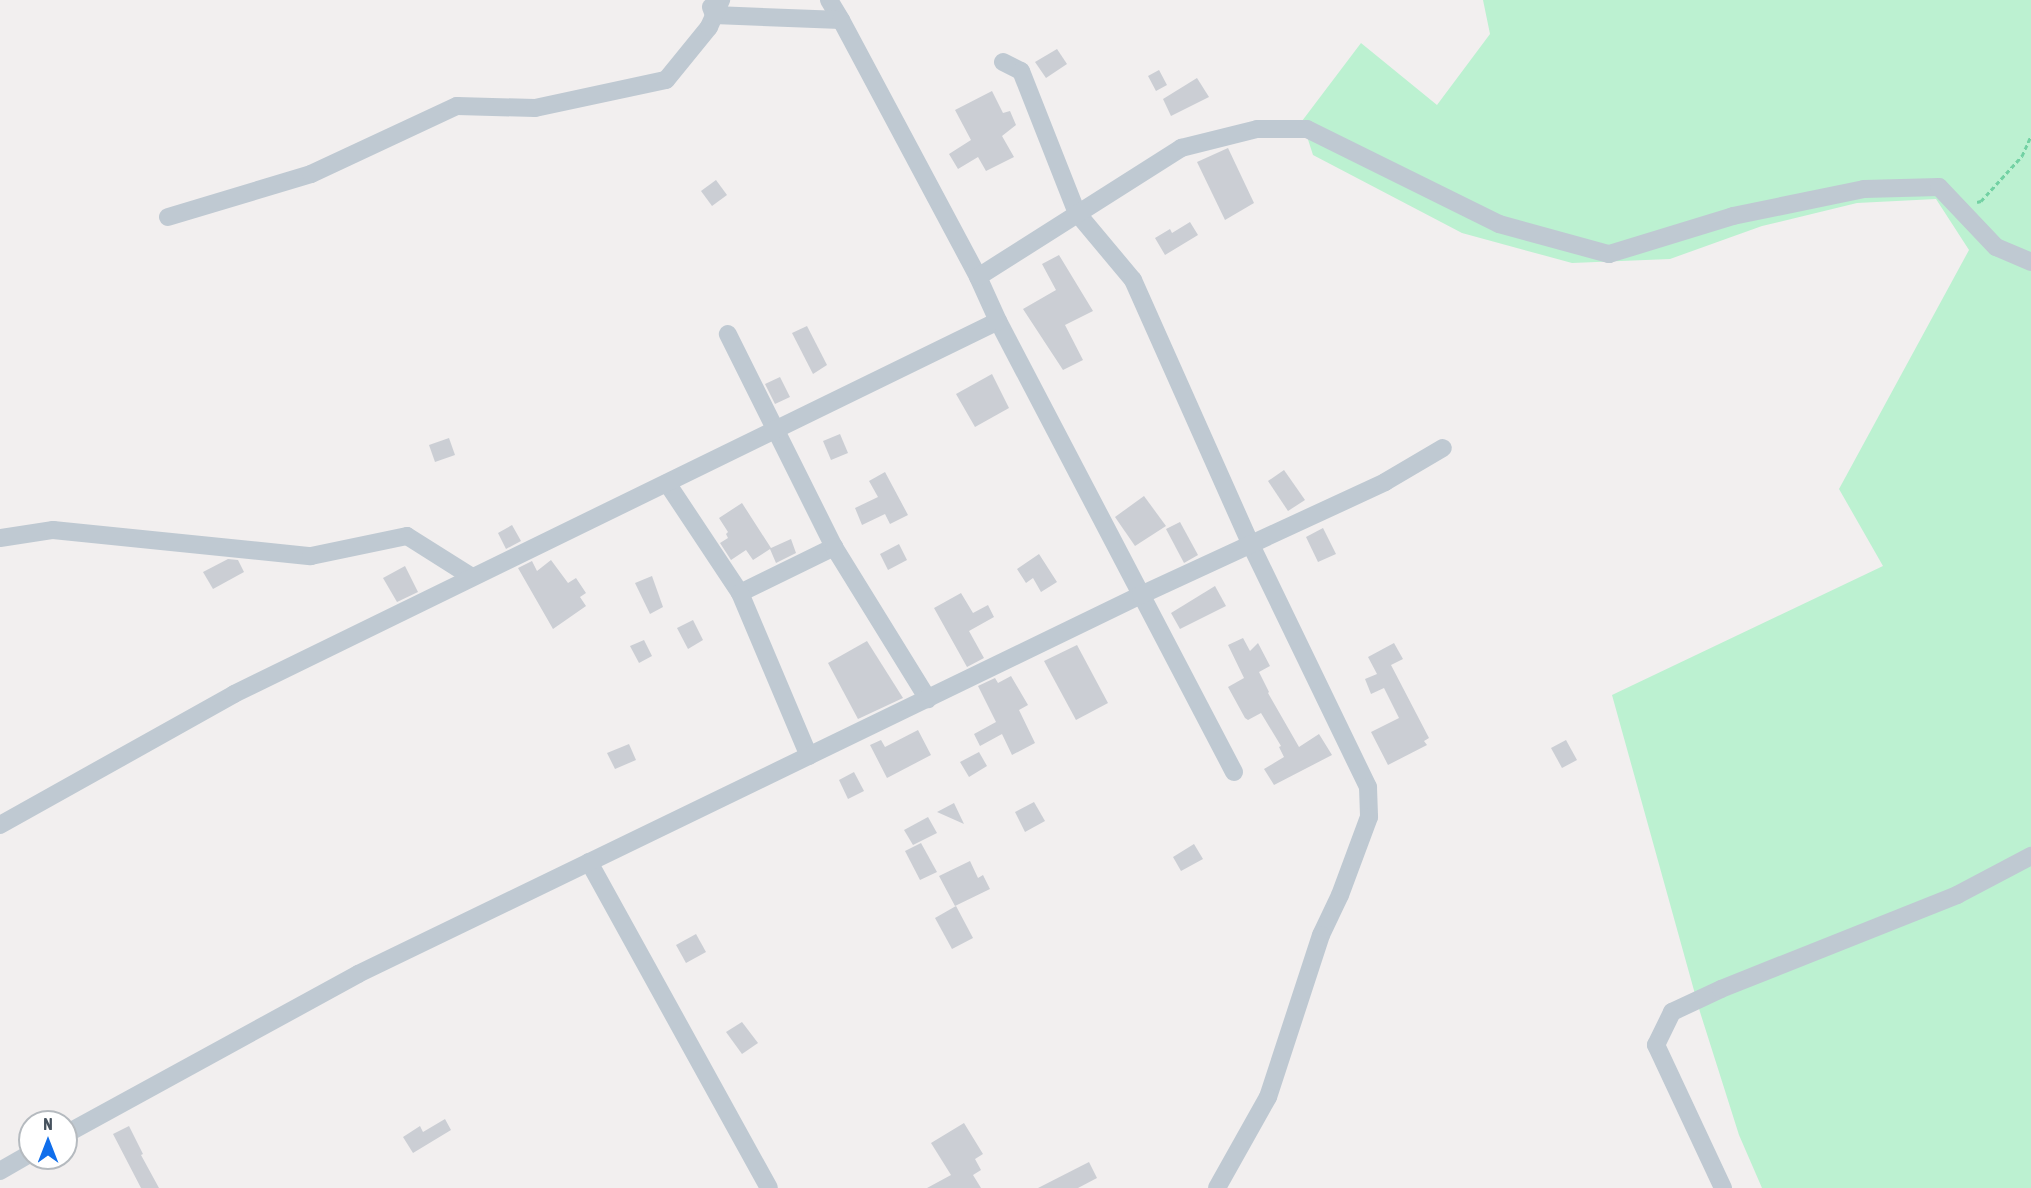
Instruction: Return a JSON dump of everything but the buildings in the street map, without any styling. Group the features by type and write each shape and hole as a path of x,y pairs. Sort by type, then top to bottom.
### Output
{"street":[{"path":"829,0 978,277 998,321 1234,772"},
{"path":"168,217 311,174 457,106 536,108 666,80 709,27 714,5 841,20"},
{"path":"1003,62 1020,71 1077,213 1134,280 1251,544 1368,787 1369,817 1340,895 1321,934 1268,1097 1217,1188"},
{"path":"978,277 1181,148 1257,129 1307,129 1499,224 1610,254 1733,216 1864,189 1939,188 1996,247 2031,262"},
{"path":"0,825 234,694 998,321"},
{"path":"728,334 834,548 928,699"},
{"path":"78,1127 358,974 1142,596 1385,482 1443,448"},
{"path":"667,483 740,593 809,756"},
{"path":"0,538 53,530 311,556 407,536 472,578"},
{"path":"740,593 834,548"},
{"path":"1723,1188 1656,1046 1672,1011 1721,989 1958,895 2031,856"},
{"path":"589,862 769,1188"},
{"path":"0,1171 18,1161"}],"path":[{"path":"1958,207 1981,201 2022,156 2031,136"}],"green space":[{"path":"1483,0 2031,0 2031,1188 1762,1188 1739,1135 1700,1012 1612,695 1883,566 1839,489 1969,250 1936,199 1857,203 1762,226 1670,259 1572,263 1462,233 1313,155 1302,121 1361,43 1437,105 1490,34"}]}
